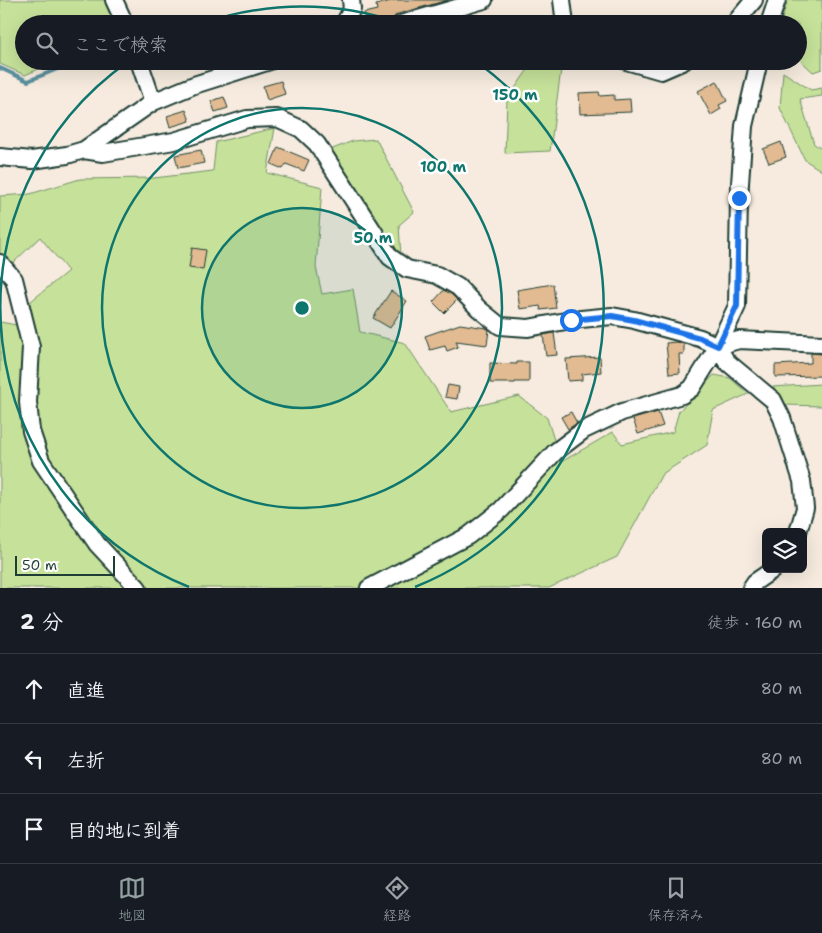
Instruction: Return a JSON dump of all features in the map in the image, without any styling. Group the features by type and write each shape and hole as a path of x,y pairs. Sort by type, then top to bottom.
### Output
{"street":[{"path":"114,0 120,15"},
{"path":"349,15 352,9 351,0"},
{"path":"432,15 484,0"},
{"path":"562,0 564,15"},
{"path":"742,15 754,0"},
{"path":"772,15 777,0"},
{"path":"142,70 153,102"},
{"path":"0,157 32,160 67,155 84,150 153,102 194,85 242,70"},
{"path":"370,588 468,536 500,510 555,452 584,430 622,412 682,395 692,388 718,346 737,306 739,198 744,126 757,70"},
{"path":"84,150 103,153 174,141 247,120 277,118 302,128 317,144 390,257 408,269 437,275 458,287 479,309 500,326 528,328 571,320 612,316 634,320 718,346 739,340 822,344"},
{"path":"0,263 14,279 31,347 28,402 31,431 41,461 97,544 138,588"},
{"path":"718,346 726,361 773,400 782,418 802,481 805,508 799,528"},
{"path":"751,588 755,582 768,573"}],"green space":[{"path":"0,0 105,0 111,15 15,15 15,70 36,70 25,75 0,64"},
{"path":"788,0 822,0 822,69 813,72 807,66 807,15 783,15"},
{"path":"528,70 561,70 550,151 505,153 507,100"},
{"path":"783,72 811,90 822,88 822,96 800,99 814,144 822,149 822,171 805,160 780,108"},
{"path":"275,128 267,173 322,187 316,267 322,294 353,289 360,332 405,343 451,412 519,396 547,418 561,462 613,432 622,444 673,432 679,411 714,375 730,378 748,394 713,410 707,445 662,474 617,557 549,588 0,588 0,322 27,327 30,302 68,271 40,237 11,265 0,254 0,196 30,194 80,179 154,178 213,171 216,142"},
{"path":"376,139 414,212 399,225 401,257 330,150 353,141"},
{"path":"822,384 822,406 785,405 772,387"}],"building":[{"path":"395,0 448,0 397,15 365,15 364,13 377,10 376,5"},
{"path":"281,81 285,94 267,100 263,86"},
{"path":"717,81 727,101 719,105 721,109 711,115 698,91"},
{"path":"599,92 600,96 614,95 614,100 630,99 631,112 580,114 579,93"},
{"path":"224,97 228,108 215,112 211,101"},
{"path":"186,110 190,121 170,127 167,116"},
{"path":"781,142 786,157 769,163 763,149"},
{"path":"278,147 309,160 304,171 286,164 283,169 271,164"},
{"path":"201,150 204,163 178,168 175,155"},
{"path":"192,248 206,250 203,270 189,268"},
{"path":"553,284 556,308 541,310 540,306 520,309 517,290"},
{"path":"444,290 457,300 444,313 433,302"},
{"path":"391,291 407,301 390,328 373,318"},
{"path":"460,324 489,330 487,345 456,341 458,347 447,351 445,346 430,350 425,336"},
{"path":"554,333 557,355 546,356 543,335"},
{"path":"676,342 684,344 684,354 679,354 680,373 669,374 666,343"},
{"path":"811,353 822,354 822,376 775,377 775,365 811,363"},
{"path":"600,357 601,372 582,374 582,380 568,381 566,359"},
{"path":"517,362 529,362 529,382 490,383 490,363 517,364"},
{"path":"448,385 459,387 457,399 445,397"},
{"path":"571,412 577,423 568,429 561,417"},
{"path":"658,412 663,426 638,434 633,419"}],"waterway":[{"path":"0,68 28,81 55,70"}],"route":[{"path":"571,320 612,316 700,338 718,346 737,306 739,198"}]}
